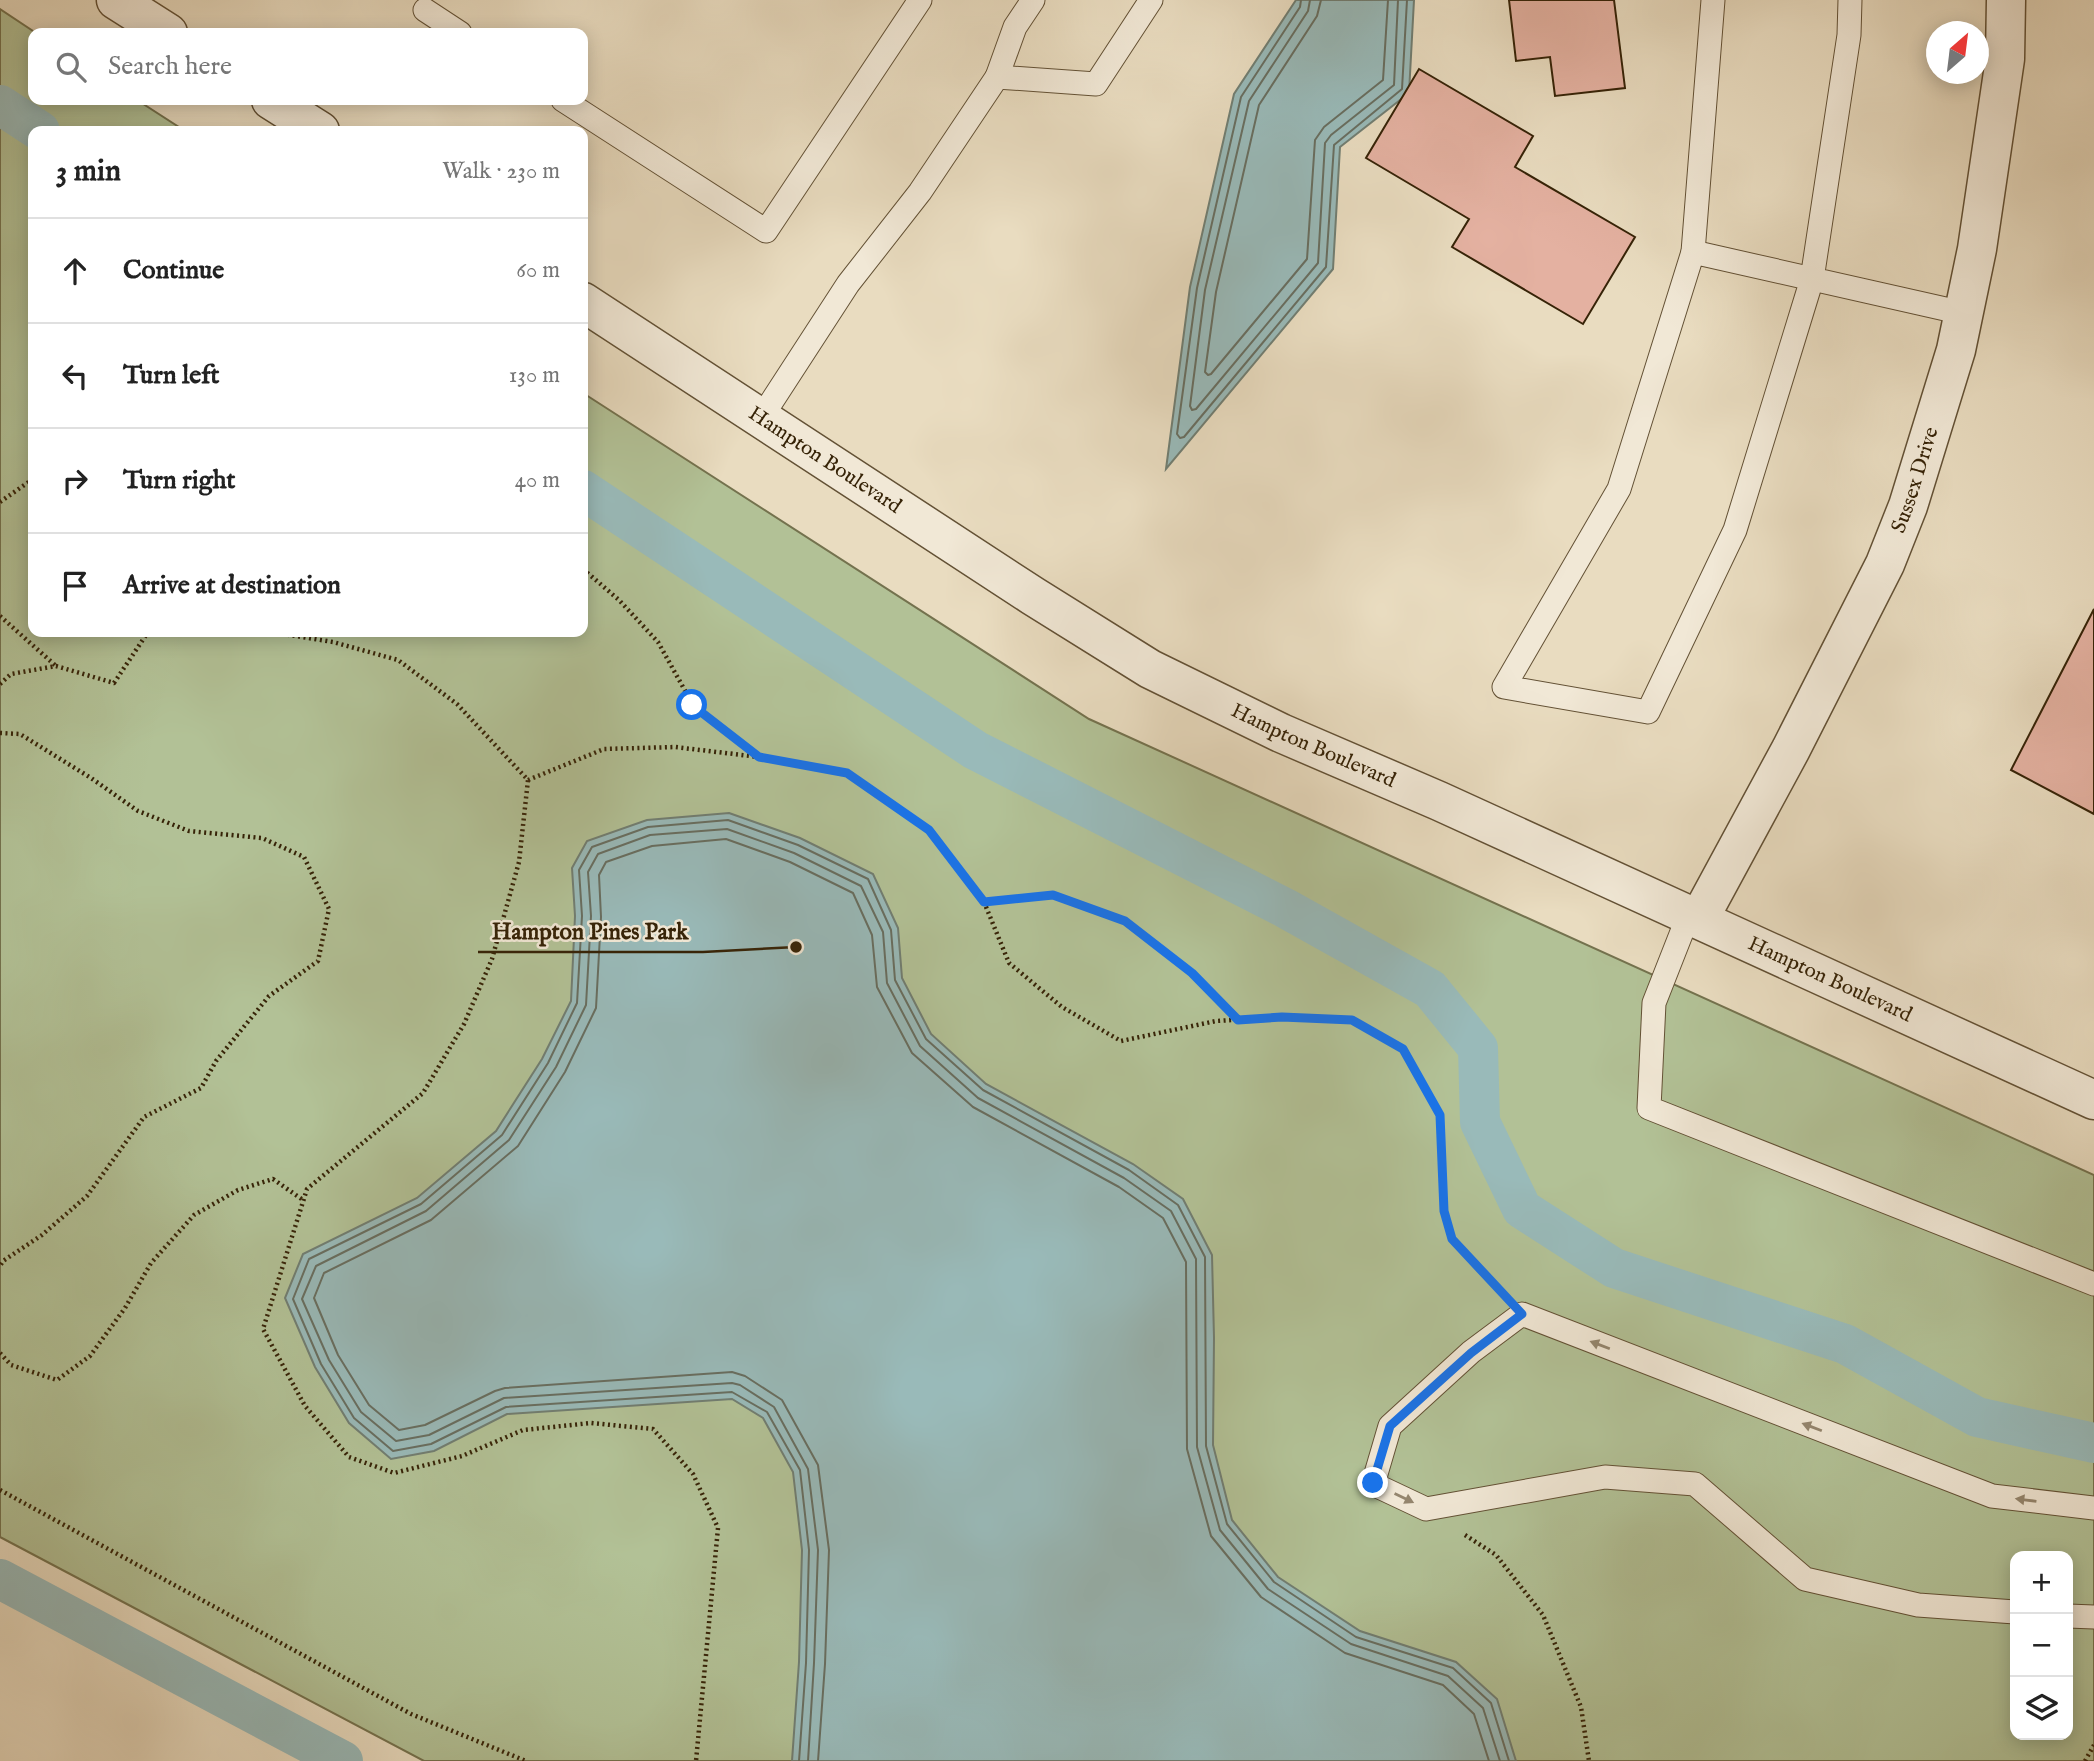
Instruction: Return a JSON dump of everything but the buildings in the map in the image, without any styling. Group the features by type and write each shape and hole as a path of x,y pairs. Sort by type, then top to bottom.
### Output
{"street":[{"path":"116,0 160,28"},
{"name":"Sussex Drive","path":"1694,917 1791,749 1885,564 1908,506 1956,350 1977,249 2005,59 2006,0"},
{"path":"279,105 312,126"},
{"name":"Hampton Boulevard","path":"588,305 1033,596 1150,669 1281,733 1694,917 2094,1100"}],"lane":[{"path":"571,105 766,231 920,0"},
{"path":"761,418 848,284 920,192 997,77 1015,27 1033,0"},
{"path":"997,77 1096,84 1151,0"},
{"path":"1713,0 1693,252 1619,489 1504,687 1648,712 1735,530 1812,279 1849,34 1850,0"},
{"path":"422,3 454,28"},
{"path":"1693,252 1963,313"},
{"path":"1694,917 1654,1003 1649,1108 2094,1284"},
{"path":"2010,1612 1917,1605 1805,1579 1695,1483 1605,1478 1426,1509 1373,1483 1390,1426 1471,1353 1522,1314 1992,1496 2094,1508"},
{"path":"2073,1616 2094,1617"}],"path":[{"path":"0,502 28,482"},
{"path":"588,573 619,600 658,642 692,705 759,757"},
{"path":"0,616 56,666 114,683 145,637"},
{"path":"302,637 332,642 398,660 457,704 528,780 519,862 492,959 464,1024 423,1093 307,1189 263,1328 305,1406 349,1457 394,1473 462,1456 523,1430 591,1423 653,1429 693,1474 718,1528 696,1761"},
{"path":"0,684 11,674 56,666"},
{"path":"0,733 20,734 138,811 189,831 262,838 304,857 330,909 318,961 269,996 216,1060 201,1088 144,1117 87,1196 42,1235 3,1261 0,1266"},
{"path":"528,780 604,749 675,747 759,757 847,773 929,830 984,902 1009,963 1062,1007 1121,1041 1216,1021 1282,1017 1352,1020 1403,1049 1440,1115 1444,1211 1452,1239 1522,1314"},
{"path":"984,902 1053,895 1125,921 1192,973 1238,1020"},
{"path":"0,1353 11,1365 57,1380 90,1356 125,1308 151,1263 194,1215 238,1190 273,1179 303,1200"},
{"path":"0,1490 411,1714 526,1761"},
{"path":"1426,1509 1496,1555 1544,1615 1581,1707 1590,1761"},
{"path":"2085,1761 2094,1745"}],"green space":[{"path":"0,9 28,28 28,105 145,105 177,126 28,126 28,637 588,637 588,396 1089,719 2094,1175 2094,1761 424,1761 0,1537"}],"water":[{"path":"1296,0 1414,0 1409,93 1340,147 1333,269 1166,469 1190,287 1234,94"},
{"path":"729,813 800,838 873,874 898,928 902,978 931,1034 986,1084 1133,1164 1183,1199 1212,1255 1213,1445 1232,1520 1278,1577 1360,1631 1456,1662 1497,1699 1516,1761 792,1761 799,1662 802,1550 793,1472 763,1418 732,1399 507,1414 434,1451 391,1459 349,1423 315,1367 285,1298 303,1254 417,1198 496,1131 542,1059 571,1001 575,916 572,868 587,841 647,820"}],"waterway":[{"path":"0,105 32,126"},
{"path":"588,493 975,750 1285,908 1430,989 1478,1048 1480,1122 1522,1209 1614,1268 1845,1344 1977,1417 2094,1443"},
{"path":"0,1579 343,1761"}],"place":[{"name":"Hampton Pines Park","path":"796,947"}],"route":[{"path":"692,705 759,757 847,773 929,830 984,902 1053,895 1125,921 1192,973 1238,1020 1282,1017 1352,1020 1403,1049 1440,1115 1444,1211 1452,1239 1522,1314 1471,1353 1390,1426 1373,1483"}]}
